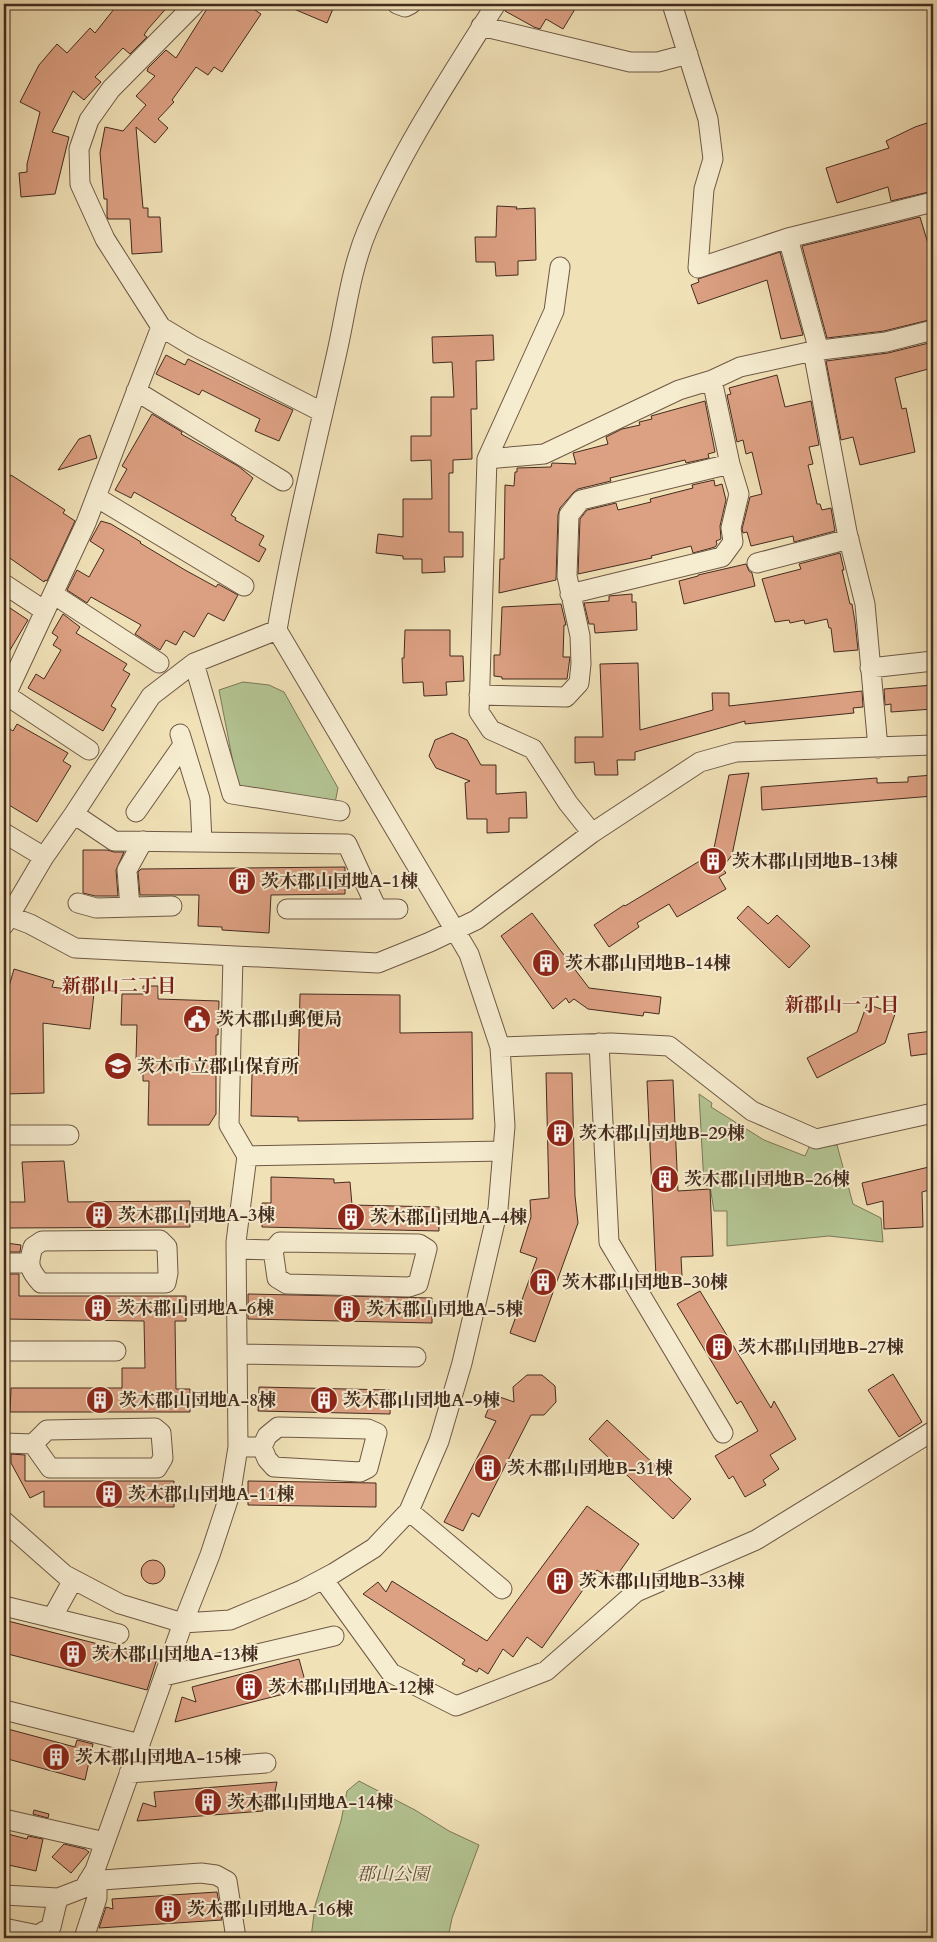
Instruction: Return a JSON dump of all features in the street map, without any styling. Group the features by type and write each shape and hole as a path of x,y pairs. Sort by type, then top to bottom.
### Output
{"street":[{"path":"195,4 111,89 89,120 79,149 80,184 105,239 161,326 191,345 322,412"},
{"path":"397,4 405,7 411,4"},
{"path":"4,1521 65,1575 120,1604 183,1623 230,1620 302,1590 374,1548 409,1511 439,1441 462,1363 498,1209 505,1126 500,1047 469,954 277,630 288,568 322,412 353,274 366,233 391,179 414,136 496,4"},
{"path":"672,4 708,119 713,159 704,189 698,268 788,238 933,205"},
{"path":"482,26 630,62 658,62 688,54"},
{"path":"788,238 816,351 849,539 865,604 878,748"},
{"path":"560,267 554,311 487,459 479,712 491,730 533,748 568,803 592,833"},
{"path":"89,750 5,697 96,497 161,326"},
{"path":"487,459 544,454 679,390 712,380 740,368 816,351 886,342 933,330"},
{"path":"570,594 722,557 734,542 731,528 739,494 730,464 712,380"},
{"path":"136,391 283,481"},
{"path":"479,695 566,697 579,683 581,664 580,636 567,576 569,515 581,500 730,464"},
{"path":"96,497 244,586"},
{"path":"757,564 849,539"},
{"path":"4,584 45,612"},
{"path":"53,594 159,663"},
{"path":"277,630 194,663 150,696 44,857 6,920 30,924 75,948 378,962 430,942 476,920 592,833 700,762 736,752 933,745"},
{"path":"870,668 933,661"},
{"path":"194,663 232,794 340,811"},
{"path":"136,812 182,739 200,799 202,842"},
{"path":"74,814 114,841 347,844 377,909"},
{"path":"4,832 44,857"},
{"path":"130,907 127,870 143,841"},
{"path":"78,903 96,908 172,906"},
{"path":"287,909 398,909"},
{"path":"84,1938 97,1898 93,1880 95,1870 183,1623 210,1555 230,1491 238,1447 236,1249 247,1156 229,1125 233,956"},
{"path":"500,1047 600,1044 669,1046 752,1111 816,1139 933,1113"},
{"path":"600,1044 609,1242 723,1433"},
{"path":"4,1135 69,1135"},
{"path":"247,1156 503,1152"},
{"path":"160,1240 167,1247 168,1273 166,1283 41,1283 33,1274 29,1263 32,1247 42,1241 160,1240"},
{"path":"280,1242 419,1244 427,1249 418,1284 409,1287 287,1284 277,1278 273,1250 280,1242"},
{"path":"236,1249 273,1250"},
{"path":"4,1262 29,1263"},
{"path":"4,1351 116,1351"},
{"path":"237,1354 416,1358"},
{"path":"278,1427 368,1429 377,1433 368,1468 360,1472 274,1467 267,1459 262,1447 268,1436 278,1427"},
{"path":"4,1443 33,1444 47,1430 155,1428 161,1433 163,1458 158,1468 50,1468 33,1444"},
{"path":"323,1579 391,1673 456,1706 546,1671 636,1592 756,1540 933,1431"},
{"path":"238,1447 262,1447"},
{"path":"409,1511 502,1589"},
{"path":"52,1618 74,1580"},
{"path":"4,1606 119,1634"},
{"path":"164,1676 334,1636"},
{"path":"4,1710 140,1744"},
{"path":"129,1773 266,1763"},
{"path":"4,1819 105,1842"},
{"path":"4,1896 58,1898 84,1888 93,1880 201,1873 216,1874 227,1881 236,1938"},
{"path":"4,1928 38,1934 51,1927 58,1898"}],"green space":[{"path":"243,682 269,685 284,692 338,788 335,803 238,788 219,690"},
{"path":"699,1094 712,1103 711,1107 764,1140 805,1156 811,1143 837,1145 853,1204 881,1218 883,1242 829,1236 727,1246 727,1211 714,1211 710,1186 704,1185"},
{"name":"郡山公園","path":"359,1781 415,1810 449,1831 479,1845 452,1918 448,1938 311,1938 315,1906 341,1821 347,1791"}],"building":[{"path":"118,4 170,4 148,29 144,35 147,37 130,54 123,48 95,77 101,82 84,100 73,91 52,132 69,137 55,194 21,197 19,173 27,172 27,164 40,112 20,102 39,65 57,44 67,53 90,28 95,33"},
{"path":"210,4 246,4 261,14 222,72 214,67 208,75 196,67 172,100 174,102 158,119 168,128 155,143 136,127 143,208 148,208 148,217 160,217 162,252 132,254 130,219 108,219 107,216 107,199 104,199 100,153 105,127 123,131 146,105 136,96 155,76 147,71 148,68 166,50 176,58"},
{"path":"282,4 335,4 327,23"},
{"path":"507,4 578,4 563,29 546,19 540,29 505,11"},
{"path":"933,121 933,191 891,201 888,187 837,203 826,168 889,148 886,141 915,127"},
{"path":"497,206 517,207 516,209 535,208 536,260 518,261 518,275 496,276 495,262 476,262 475,237 496,237"},
{"path":"920,217 933,260 933,319 884,331 827,338 802,246"},
{"path":"780,252 803,335 781,339 767,280 698,304 691,285 699,282 698,279"},
{"path":"493,335 494,360 476,361 477,409 471,409 472,459 453,460 453,473 449,473 449,532 463,532 463,557 444,557 445,572 422,573 422,559 403,559 403,556 376,553 378,534 403,537 403,499 432,499 431,460 411,461 411,436 431,436 431,397 454,397 452,362 433,363 432,337"},
{"path":"933,342 933,354 928,354 932,368 895,378 902,409 906,408 915,452 860,465 853,437 841,440 826,361 888,353"},
{"path":"166,355 185,365 188,359 293,410 279,441 255,431 260,419 202,390 199,395 156,374"},
{"path":"777,375 785,407 811,401 819,445 809,447 813,464 808,465 817,504 820,504 822,510 831,508 835,531 794,542 793,536 751,546 747,532 743,533 742,529 750,497 762,494 752,452 746,454 743,440 737,442 727,395 731,394 729,388"},
{"path":"705,401 715,452 708,454 709,458 686,463 685,460 610,478 611,481 578,489 560,508 558,515 556,580 499,593 500,559 504,559 505,485 514,486 517,468 551,467 552,463 576,464 573,453 608,444 606,437 622,429 640,425 639,422 652,419 651,416"},
{"path":"152,414 182,432 181,434 238,466 253,478 231,515 236,518 235,520 264,536 259,545 266,549 259,562 134,492 131,498 115,490 127,469 122,466"},
{"path":"90,435 97,458 58,470 79,439"},
{"path":"11,475 65,510 63,513 75,521 47,581 45,580 44,582 4,554 4,486"},
{"path":"714,480 715,486 722,484 726,500 720,526 721,539 716,541 715,547 693,553 691,546 651,556 652,558 578,574 580,519 587,510 616,503 618,510 651,502 650,499 693,488 692,485"},
{"path":"101,521 111,524 216,587 218,584 238,595 224,621 208,613 194,637 184,631 176,645 166,640 160,650 135,634 141,625 91,597 87,603 67,590 77,570 89,577 104,550 90,541"},
{"path":"840,553 850,604 852,604 858,650 834,652 831,628 829,628 827,619 805,624 804,620 790,623 789,620 775,622 762,579 801,569 799,564"},
{"path":"746,564 752,573 755,586 684,604 679,581"},
{"path":"632,594 632,602 636,602 637,630 595,633 594,624 589,624 584,603 609,601 609,596"},
{"path":"4,604 28,620 4,660"},
{"path":"561,604 566,625 564,625 563,657 570,657 567,679 502,679 502,677 494,676 494,655 500,655 502,607"},
{"path":"63,614 80,627 76,633 127,664 123,670 130,674 111,706 116,709 103,731 28,688 36,674 44,679 61,650 53,645 58,637 52,633"},
{"path":"405,630 450,630 450,656 463,656 464,681 446,682 447,695 424,696 423,682 403,683 402,658 404,658"},
{"path":"638,663 640,730 713,710 712,693 729,693 729,706 862,691 863,707 853,708 854,713 745,724 745,721 635,752 635,760 617,760 618,775 595,775 594,762 575,763 575,737 603,737 600,664"},
{"path":"933,685 933,709 891,712 891,704 885,705 884,689"},
{"path":"17,724 68,753 63,761 71,766 37,822 4,802 4,725 13,731"},
{"path":"452,733 467,740 481,765 496,765 496,794 526,792 527,818 509,818 509,832 487,833 487,819 467,819 465,783 470,781 436,768 429,756 435,740"},
{"name":"茨木郡山団地B-13棟","path":"749,773 732,855 722,868 726,873 719,877 726,889 677,917 669,904 637,923 639,927 609,947 594,925 624,905 713,853 729,775"},
{"path":"933,775 933,796 762,810 761,787 877,778 877,783 908,782 908,777"},
{"path":"83,850 124,852 116,870 118,896 95,896 83,893"},
{"name":"茨木郡山団地A-1棟","path":"345,867 345,894 271,895 269,933 222,930 222,927 198,926 199,895 140,895 138,872 141,869"},
{"path":"748,906 768,924 777,915 810,946 789,968 737,918"},
{"name":"茨木郡山団地B-14棟","path":"532,913 589,988 661,997 659,1014 644,1012 643,1016 588,1009 574,999 569,1003 566,998 553,1009 501,936"},
{"path":"14,969 54,981 52,987 94,993 90,1029 43,1023 44,1093 4,1094 4,1004"},
{"path":"143,986 158,986 158,999 219,1001 218,1035 216,1035 216,1114 209,1125 148,1125 149,1081 143,1081 143,1059 136,1059 137,1025 121,1025 122,994 143,994"},
{"path":"300,994 400,995 400,1033 472,1032 473,1119 298,1121 298,1117 251,1116 252,1073 298,1074"},
{"path":"867,1004 895,1014 885,1043 817,1078 807,1058 857,1032"},
{"path":"933,1031 933,1053 911,1056 908,1034"},
{"path":"546,1073 572,1073 575,1196 578,1223 535,1342 510,1333 537,1258 520,1252 531,1217 530,1200 549,1198"},
{"name":"茨木郡山団地B-26棟","path":"673,1080 678,1191 710,1189 713,1256 681,1257 682,1276 656,1277 647,1081"},
{"name":"茨木郡山団地A-3棟","path":"64,1161 68,1202 190,1201 190,1227 9,1228 9,1202 25,1202 22,1162"},
{"path":"933,1166 933,1189 922,1192 923,1227 884,1229 883,1201 867,1205 862,1183"},
{"name":"茨木郡山団地A-4棟","path":"271,1177 334,1179 334,1183 350,1182 352,1205 439,1207 439,1231 262,1227 262,1203 271,1203"},
{"path":"6,1243 21,1245 20,1252 5,1252"},
{"path":"5,1274 19,1274 19,1296 186,1296 186,1321 175,1321 176,1389 190,1389 190,1412 10,1412 11,1388 122,1388 122,1368 145,1368 144,1321 4,1319"},
{"path":"700,1291 771,1408 774,1401 796,1439 770,1455 779,1469 763,1480 766,1485 745,1497 733,1476 729,1479 715,1456 758,1431 741,1401 737,1404 677,1304"},
{"name":"茨木郡山団地A-5棟","path":"248,1294 432,1298 432,1323 248,1319"},
{"path":"893,1374 922,1422 899,1437 868,1390"},
{"path":"527,1375 542,1375 555,1386 556,1402 544,1415 531,1415 479,1517 472,1513 463,1531 444,1522 496,1421 485,1417 494,1395 514,1402 513,1387"},
{"name":"茨木郡山団地A-9棟","path":"259,1387 391,1390 390,1414 258,1411"},
{"path":"607,1420 691,1499 673,1519 589,1439"},
{"name":"茨木郡山団地A-11棟","path":"11,1454 25,1455 25,1481 174,1481 174,1507 44,1507 44,1491 30,1498 11,1463"},
{"path":"248,1481 376,1483 376,1507 248,1505"},
{"path":"587,1506 639,1544 613,1581 597,1570 542,1648 527,1637 513,1657 503,1649 488,1674 479,1668 477,1672 462,1664 465,1660 363,1594 378,1582 386,1592 392,1581 487,1641"},
{"path":"153,1560 162,1563 165,1572 162,1581 153,1584 144,1581 141,1572 144,1563"},
{"name":"茨木郡山団地A-13棟","path":"4,1620 157,1659 147,1690 4,1653"},
{"name":"茨木郡山団地A-12棟","path":"299,1659 307,1688 175,1722 182,1697 196,1702 192,1687"},
{"name":"茨木郡山団地A-15棟","path":"4,1728 75,1747 77,1740 93,1744 85,1780 4,1758"},
{"name":"茨木郡山団地A-14棟","path":"277,1782 273,1801 262,1798 263,1811 137,1821 143,1803 156,1807 154,1792"},
{"path":"34,1810 49,1814 48,1818 33,1814"},
{"path":"4,1833 27,1839 28,1836 43,1839 36,1871 4,1864"},
{"path":"64,1844 85,1849 89,1852 71,1873 52,1857"},
{"name":"茨木郡山団地A-16棟","path":"217,1892 222,1920 99,1928 106,1907 113,1909 112,1899"}],"place":[{"name":"茨木郡山団地B-13棟","path":"713,861"},
{"name":"茨木郡山団地A-1棟","path":"242,881"},
{"name":"茨木郡山団地B-14棟","path":"546,963"},
{"name":"茨木郡山郵便局","path":"197,1019"},
{"name":"茨木市立郡山保育所","path":"118,1066"},
{"name":"茨木郡山団地B-29棟","path":"560,1133"},
{"name":"茨木郡山団地B-26棟","path":"665,1179"},
{"name":"茨木郡山団地A-3棟","path":"99,1215"},
{"name":"茨木郡山団地A-4棟","path":"351,1217"},
{"name":"茨木郡山団地B-30棟","path":"543,1282"},
{"name":"茨木郡山団地A-6棟","path":"98,1308"},
{"name":"茨木郡山団地A-5棟","path":"347,1309"},
{"name":"茨木郡山団地B-27棟","path":"719,1347"},
{"name":"茨木郡山団地A-8棟","path":"100,1400"},
{"name":"茨木郡山団地A-9棟","path":"324,1400"},
{"name":"茨木郡山団地B-31棟","path":"488,1468"},
{"name":"茨木郡山団地A-11棟","path":"109,1494"},
{"name":"茨木郡山団地B-33棟","path":"560,1581"},
{"name":"茨木郡山団地A-13棟","path":"73,1654"},
{"name":"茨木郡山団地A-12棟","path":"249,1687"},
{"name":"茨木郡山団地A-15棟","path":"56,1757"},
{"name":"茨木郡山団地A-14棟","path":"208,1802"},
{"name":"茨木郡山団地A-16棟","path":"168,1909"}],"district":[{"name":"新郡山二丁目","path":"119,985"},
{"name":"新郡山一丁目","path":"842,1004"}]}
